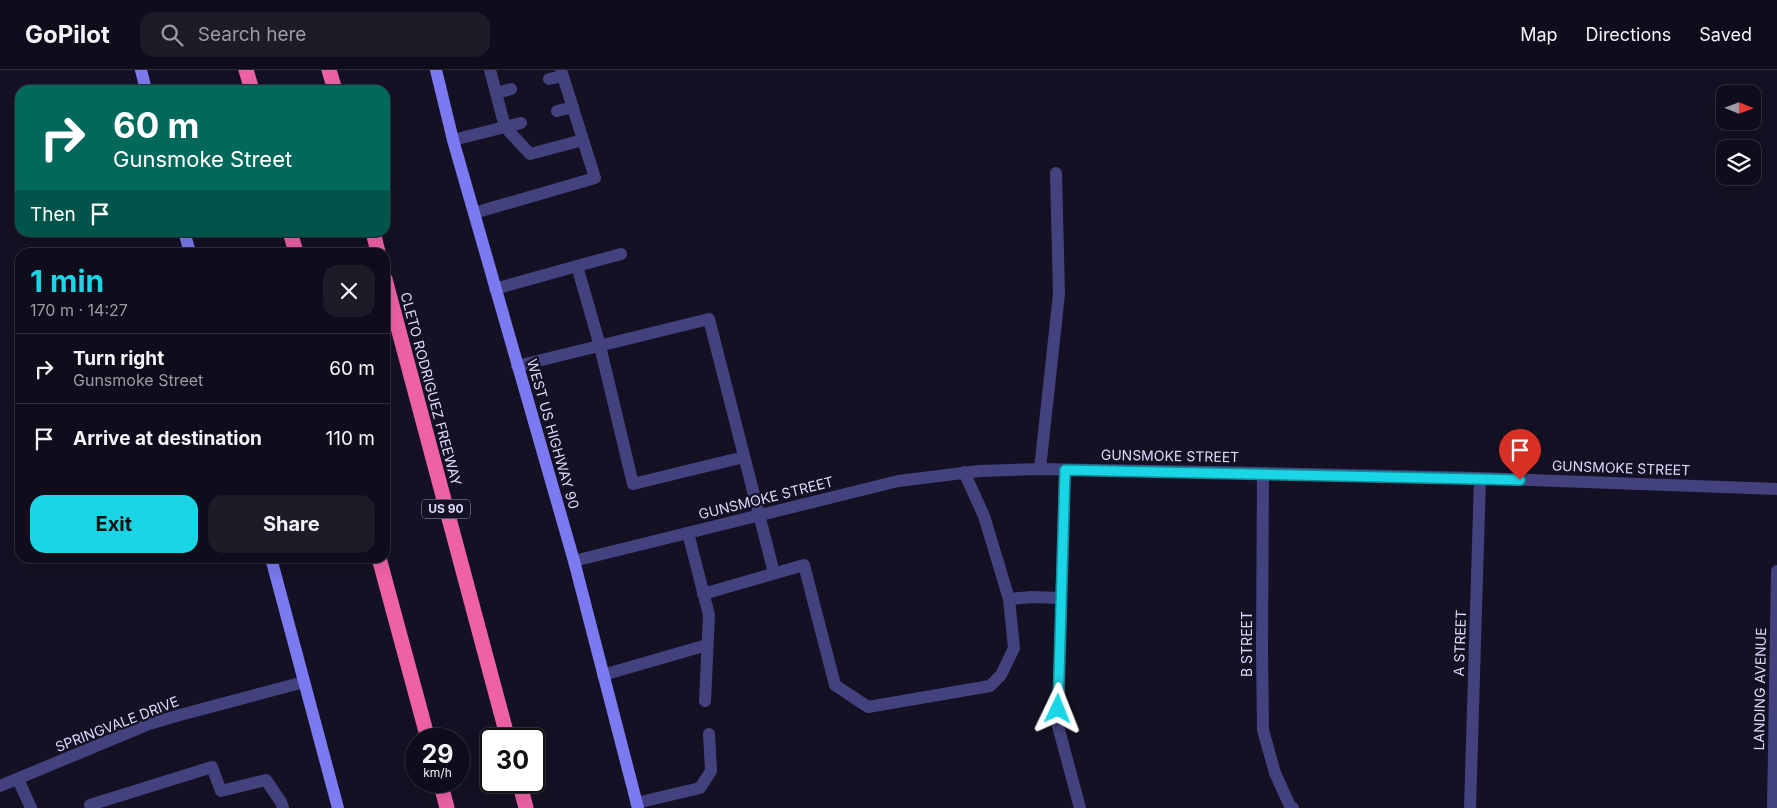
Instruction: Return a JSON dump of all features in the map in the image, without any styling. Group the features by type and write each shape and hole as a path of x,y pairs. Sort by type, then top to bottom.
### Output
{"highway":[{"path":"246,70 250,85"},
{"path":"329,70 334,85"},
{"name":"CLETO RODRIGUEZ FREEWAY","path":"390,298 505,728"},
{"path":"380,563 425,728"},
{"path":"443,793 447,808"},
{"path":"522,793 526,808"}],"main road":[{"path":"141,70 145,85"},
{"name":"WEST US HIGHWAY 90","path":"436,70 453,140 574,562 637,806"},
{"path":"272,563 338,808"}],"street":[{"path":"490,70 505,127 530,154 583,140"},
{"path":"474,213 595,178 562,73 549,79"},
{"path":"496,93 512,89"},
{"path":"557,111 573,107"},
{"path":"453,140 521,123"},
{"path":"1040,469 1059,294 1056,172"},
{"path":"495,289 621,254"},
{"path":"577,266 600,346 634,484 744,458"},
{"path":"518,366 709,319 774,573"},
{"name":"GUNSMOKE STREET","path":"574,562 898,481 964,472 1040,469 1263,473 1480,478 1777,489"},
{"path":"1065,470 1058,726 1080,808"},
{"path":"704,594 804,565 835,685 868,707 990,686 1001,675 1014,648 1009,599 984,516 964,472"},
{"name":"B STREET","path":"1263,473 1263,730 1275,773 1290,806 1293,808"},
{"name":"A STREET","path":"1470,808 1480,478"},
{"path":"688,533 708,614 705,701"},
{"name":"LANDING AVENUE","path":"1773,808 1777,571"},
{"path":"1009,599 1032,597 1061,598"},
{"path":"603,674 707,645"},
{"name":"SPRINGVALE DRIVE","path":"0,786 149,724 304,682"},
{"path":"637,806 700,788 711,772 709,734"},
{"path":"91,808 90,805 212,767 221,792 266,780 283,808"},
{"path":"18,779 31,808"}],"route":[{"path":"1058,709 1065,470 1520,480"}]}
